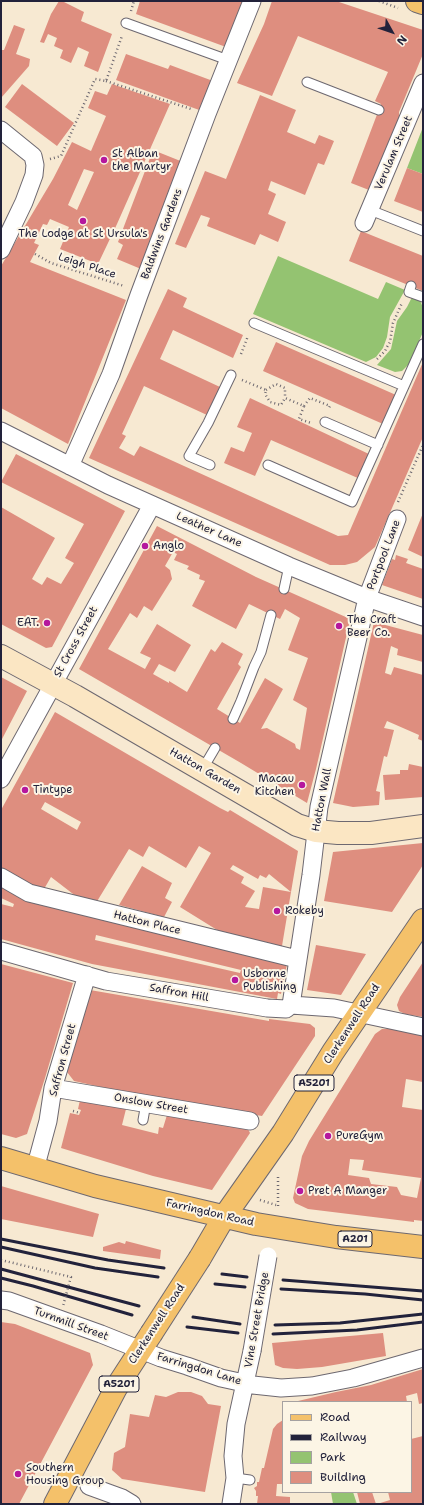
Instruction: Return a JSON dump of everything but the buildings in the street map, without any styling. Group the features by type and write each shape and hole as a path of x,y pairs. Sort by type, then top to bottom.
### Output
{"main road":[{"path":"417,1 423,3"},
{"name":"Hatton Garden","path":"1,656 297,825 316,831 338,833 371,833 423,826"},
{"name":"Clerkenwell Road","path":"55,1504 110,1400 224,1217 283,1133 359,1013 423,920"},
{"name":"Farringdon Road","path":"1,1158 95,1186 276,1228 336,1237 423,1247"}],"street":[{"name":"Baldwins Gardens","path":"70,466 111,374 139,294 252,1"},
{"name":"Verulam Street","path":"367,216 403,119 423,83"},
{"path":"1,130 33,156 35,165 34,175 24,202 1,250"},
{"name":"Leather Lane","path":"1,431 108,485 289,566 367,598 423,617"},
{"name":"St Cross Street","path":"1,779 152,505"},
{"name":"Portpool Lane","path":"367,598 394,516"},
{"name":"Hatton Wall","path":"291,1005 310,881 319,807 367,598"},
{"name":"Hatton Place","path":"1,877 29,893 297,959"},
{"name":"Saffron Hill","path":"1,951 106,981 267,1008 286,1009 291,1005 334,1008 423,1026"},
{"name":"Saffron Street","path":"35,1169 48,1121 53,1088 87,975"},
{"name":"Onslow Street","path":"53,1088 250,1121"},
{"name":"Vine Street Bridge","path":"231,1504 242,1479 233,1456 236,1424 246,1384 268,1256"},
{"name":"Turnmill Street","path":"1,1300 9,1301 146,1342"},
{"name":"Farringdon Lane","path":"146,1342 161,1358 221,1378 246,1384 281,1388 312,1386 353,1378 423,1358"},
{"path":"89,1486 122,1498 132,1504"}],"lane":[{"path":"126,23 228,60"},
{"path":"307,82 379,110"},
{"path":"367,216 423,231"},
{"path":"411,286 409,292 423,297"},
{"path":"254,323 408,383"},
{"path":"352,502 408,383 423,344"},
{"path":"210,466 189,456 208,423 231,375"},
{"path":"325,422 378,445"},
{"path":"268,465 361,505"},
{"path":"284,589 289,566"},
{"path":"233,719 261,652 271,615"},
{"path":"202,770 215,748"},
{"path":"143,1120 146,1104"}],"path":[{"path":"106,81 134,1"},
{"path":"35,165 61,156 95,79 106,81 195,110"},
{"name":"Leigh Place","path":"35,254 51,263 129,288"},
{"path":"374,362 387,352 393,323 404,299"},
{"path":"241,354 254,323"},
{"path":"231,375 266,390"},
{"path":"276,384 285,388 285,398 280,405 270,402 265,394 266,390 276,384"},
{"path":"285,398 304,406"},
{"path":"310,398 330,406 325,422 322,428 299,419 304,406 310,398"},
{"path":"394,516 423,445"},
{"path":"270,1150 277,1163 278,1169 279,1192 276,1228"},
{"path":"260,1200 276,1205"},
{"path":"1,1260 71,1277 63,1306"}],"green space":[{"path":"423,127 423,174 407,168"},
{"path":"278,256 378,299 386,282 405,290 390,317 387,337 383,348 376,357 366,362 253,314"},
{"path":"412,297 420,300 423,308 423,332 409,364 402,371 395,372 377,365 391,349 397,321"},
{"path":"331,1493 353,1493 357,1504 333,1504"}],"railway":[{"path":"1,1239 108,1260 164,1268"},
{"path":"1,1247 95,1268 158,1277"},
{"path":"1,1269 139,1306"},
{"path":"222,1274 247,1277"},
{"path":"1,1278 132,1315"},
{"path":"283,1280 423,1291"},
{"path":"215,1284 245,1287"},
{"path":"281,1289 365,1294 423,1300"},
{"path":"275,1325 340,1323 423,1314"},
{"path":"193,1317 240,1324"},
{"path":"273,1334 357,1330 423,1322"},
{"path":"187,1327 238,1333"}],"place":[{"name":"St Alban the Martyr","path":"104,160"},
{"name":"The Lodge at St Ursula's","path":"83,221"},
{"name":"Anglo","path":"145,546"},
{"name":"EAT.","path":"47,623"},
{"name":"The Craft Beer Co.","path":"339,626"},
{"name":"Macau Kitchen","path":"302,785"},
{"name":"Tintype","path":"25,790"},
{"name":"Rokeby","path":"277,911"},
{"name":"Usborne Publishing","path":"235,980"},
{"name":"PureGym","path":"328,1136"},
{"name":"Pret A Manger","path":"300,1191"},
{"name":"Southern Housing Group","path":"18,1474"}]}
